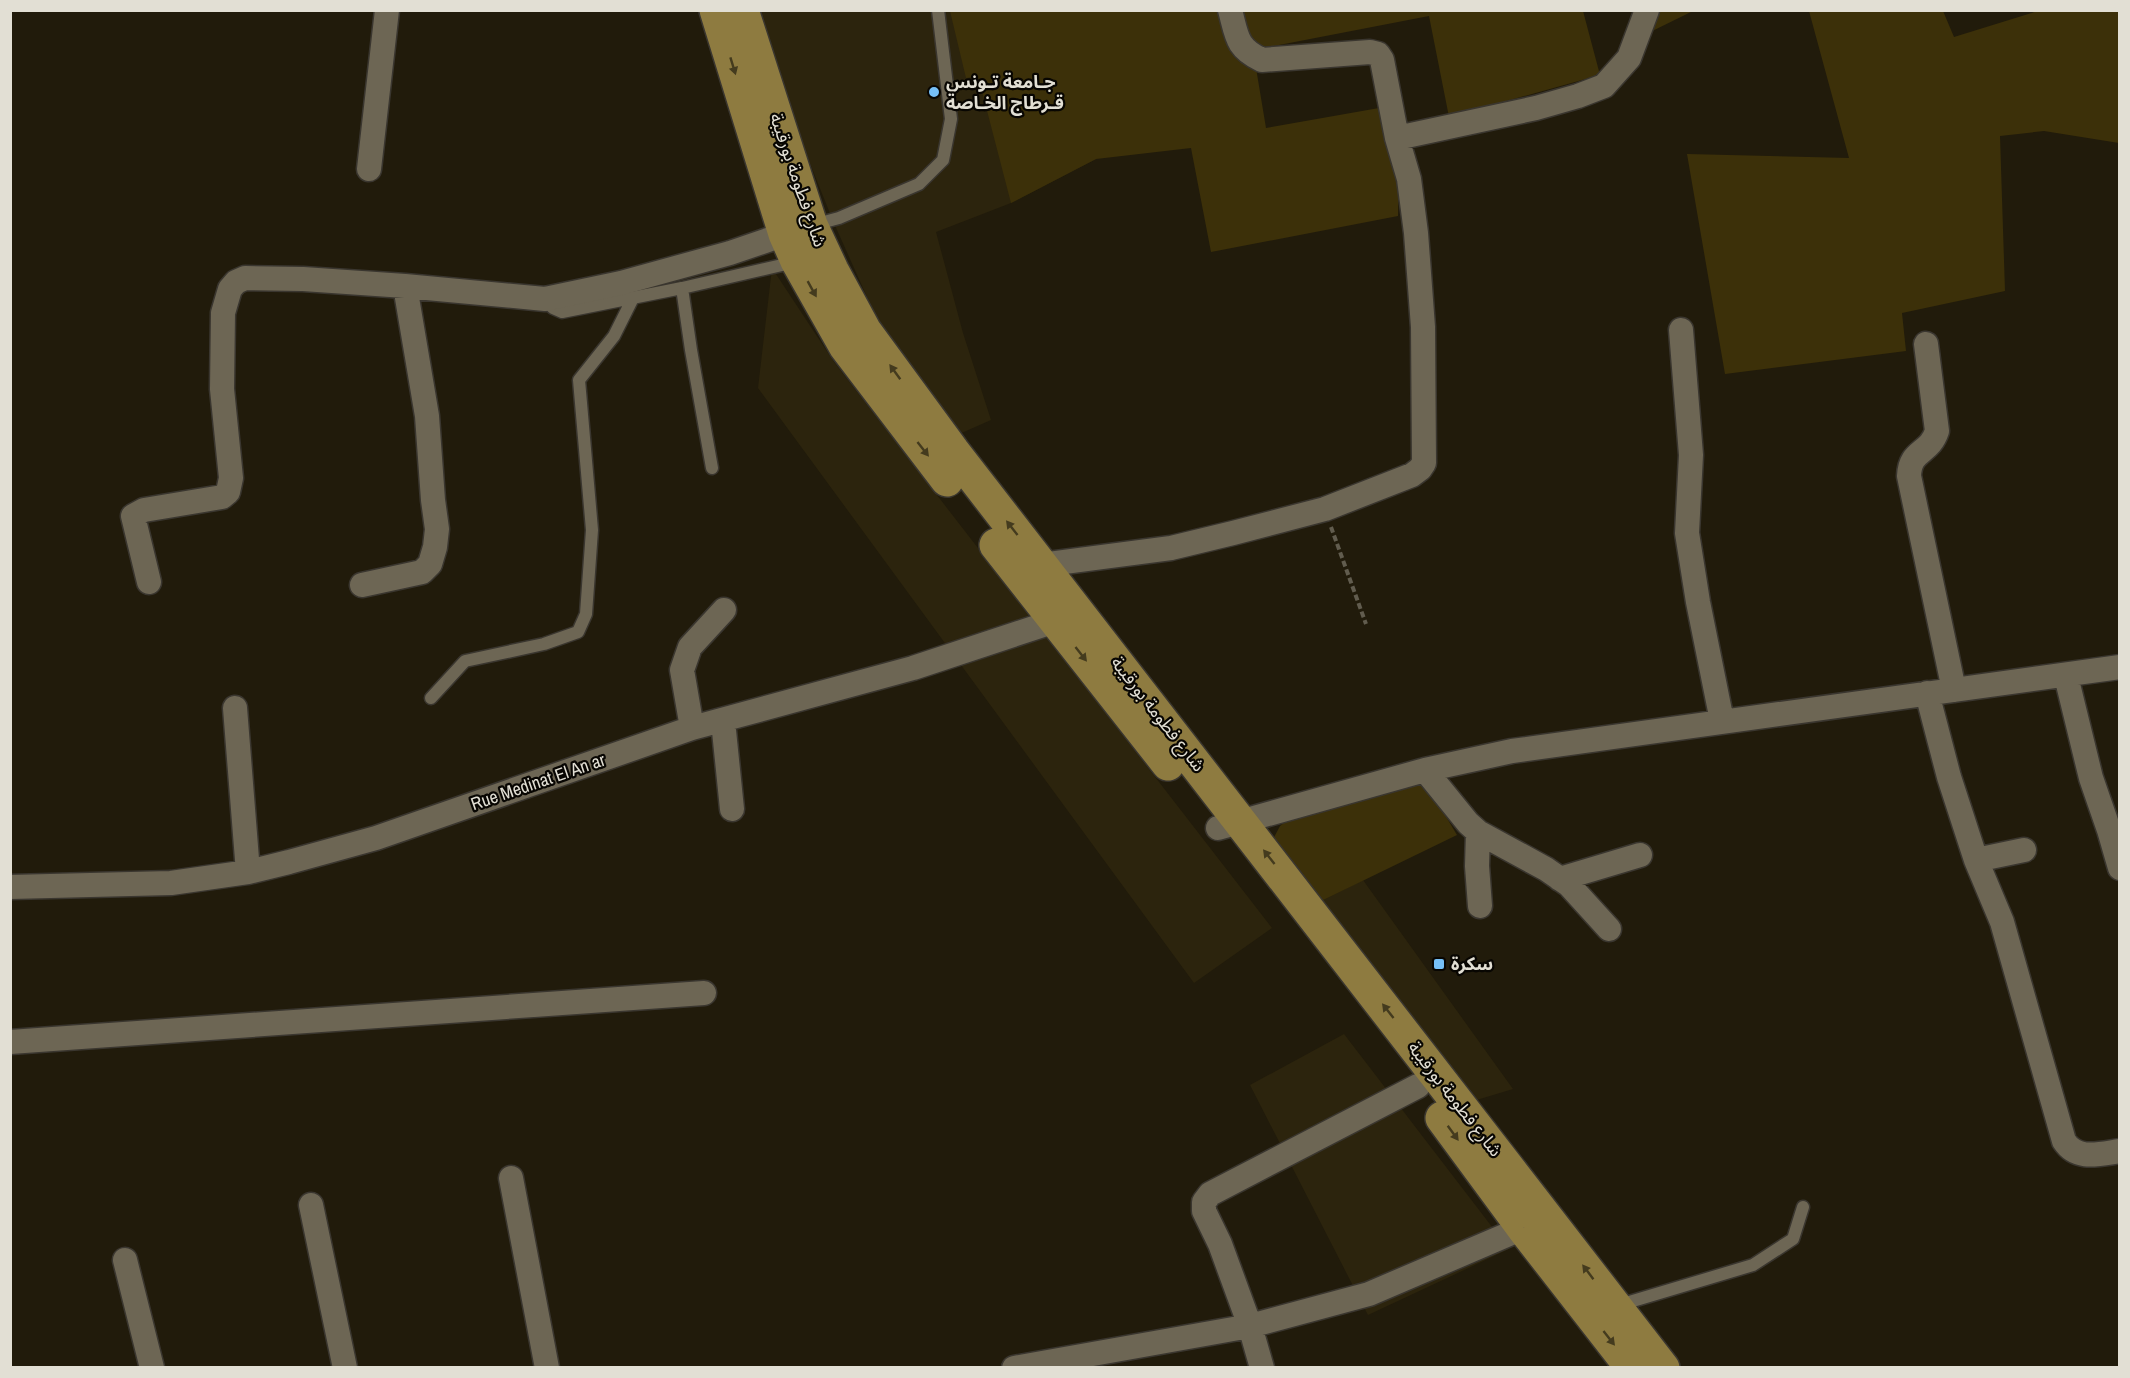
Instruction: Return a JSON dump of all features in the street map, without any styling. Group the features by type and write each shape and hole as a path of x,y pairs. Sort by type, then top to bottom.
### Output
{"main road":[{"name":"شارع فطومة بورقيبة","path":"716,10 798,240 844,346 1055,621 1230,825 1664,1368"},
{"name":"شارع فطومة بورقيبة","path":"742,10 798,240 832,270 865,331 953,451 1041,565 1523,1228 1632,1368"}],"street":[{"path":"369,169 387,10"},
{"path":"1041,565 1170,548 1325,509 1405,478 1424,464 1423,327 1416,233 1409,178 1397,138 1382,60 1378,54 1370,52 1262,60 1247,53 1239,42 1230,10"},
{"path":"1397,138 1536,108 1604,86 1629,58 1647,10"},
{"path":"149,582 133,516 144,510 222,497 228,492 231,478 222,389 223,312 230,289 236,282 245,278 303,279 545,299 621,283 730,253 798,240"},
{"path":"362,585 423,572 430,564 435,547 437,529 427,416 405,286"},
{"path":"1681,330 1691,455 1687,533 1698,602 1722,721"},
{"path":"1926,344 1936,431 1934,441 1912,460 1909,476 1954,690"},
{"path":"692,729 682,670 690,647 724,610"},
{"name":"Rue Medinat El An ar","path":"10,887 171,883 248,872 376,838 692,729 913,668 1055,621"},
{"path":"1230,825 1425,770 1512,752 2120,667"},
{"path":"2066,676 2091,778 2120,868"},
{"path":"1927,693 1948,777 1976,860 2002,922 2064,1141 2069,1148 2086,1156 2120,1151"},
{"path":"235,708 248,872"},
{"path":"723,721 732,809"},
{"path":"1425,770 1478,832 1560,879 1582,897 1609,929"},
{"path":"1478,832 1476,866 1480,906"},
{"path":"1976,860 2024,850"},
{"path":"1560,879 1640,855"},
{"path":"10,1042 704,993"},
{"path":"1262,1368 1250,1326 1220,1244 1204,1211 1204,1202 1210,1194 1418,1086"},
{"path":"511,1178 547,1368"},
{"path":"311,1205 345,1368"},
{"path":"1014,1368 1250,1326 1369,1294 1523,1228"},
{"path":"124,1260 152,1368"}],"lane":[{"path":"545,299 552,308 562,312 682,288 798,240 839,218 918,184 943,160 951,119 938,10"},
{"path":"682,288 712,468"},
{"path":"431,698 465,661 544,644 578,632 586,614 585,600 592,530 579,380 614,336 633,298"},
{"path":"1615,1306 1753,1265 1793,1239 1803,1207"}],"path":[{"path":"1325,509 1366,624"}],"shaded area":[{"name":"جـامعة تـونس قـرطاج الخـاصة","path":"760,11 1064,11 1096,159 1011,203 936,232 963,333 991,420 957,435 884,335 833,221 801,141"},
{"path":"950,11 1583,11 1600,75 1449,117 1429,16 1253,50 1266,128 1379,108 1399,150 1398,216 1211,252 1191,148 1096,159 1011,203 978,76 966,78"},
{"path":"1645,11 1693,11 1636,39"},
{"path":"1809,11 1943,11 1954,37 2038,11 2119,11 2119,143 2044,131 2000,136 2005,291 1902,313 1906,351 1725,374 1687,154 1849,158"},
{"path":"772,268 834,362 1272,928 1194,983 758,388"},
{"path":"1426,783 1457,835 1317,903 1271,843 1280,826 1293,815"},
{"path":"1363,880 1513,1089 1470,1102 1317,903"},
{"path":"1344,1034 1509,1249 1368,1315 1250,1085"}],"place":[{"name":"جـامعة تـونس قـرطاج الخـاصة","path":"934,92"},
{"name":"سكرة","path":"1439,964"}]}
